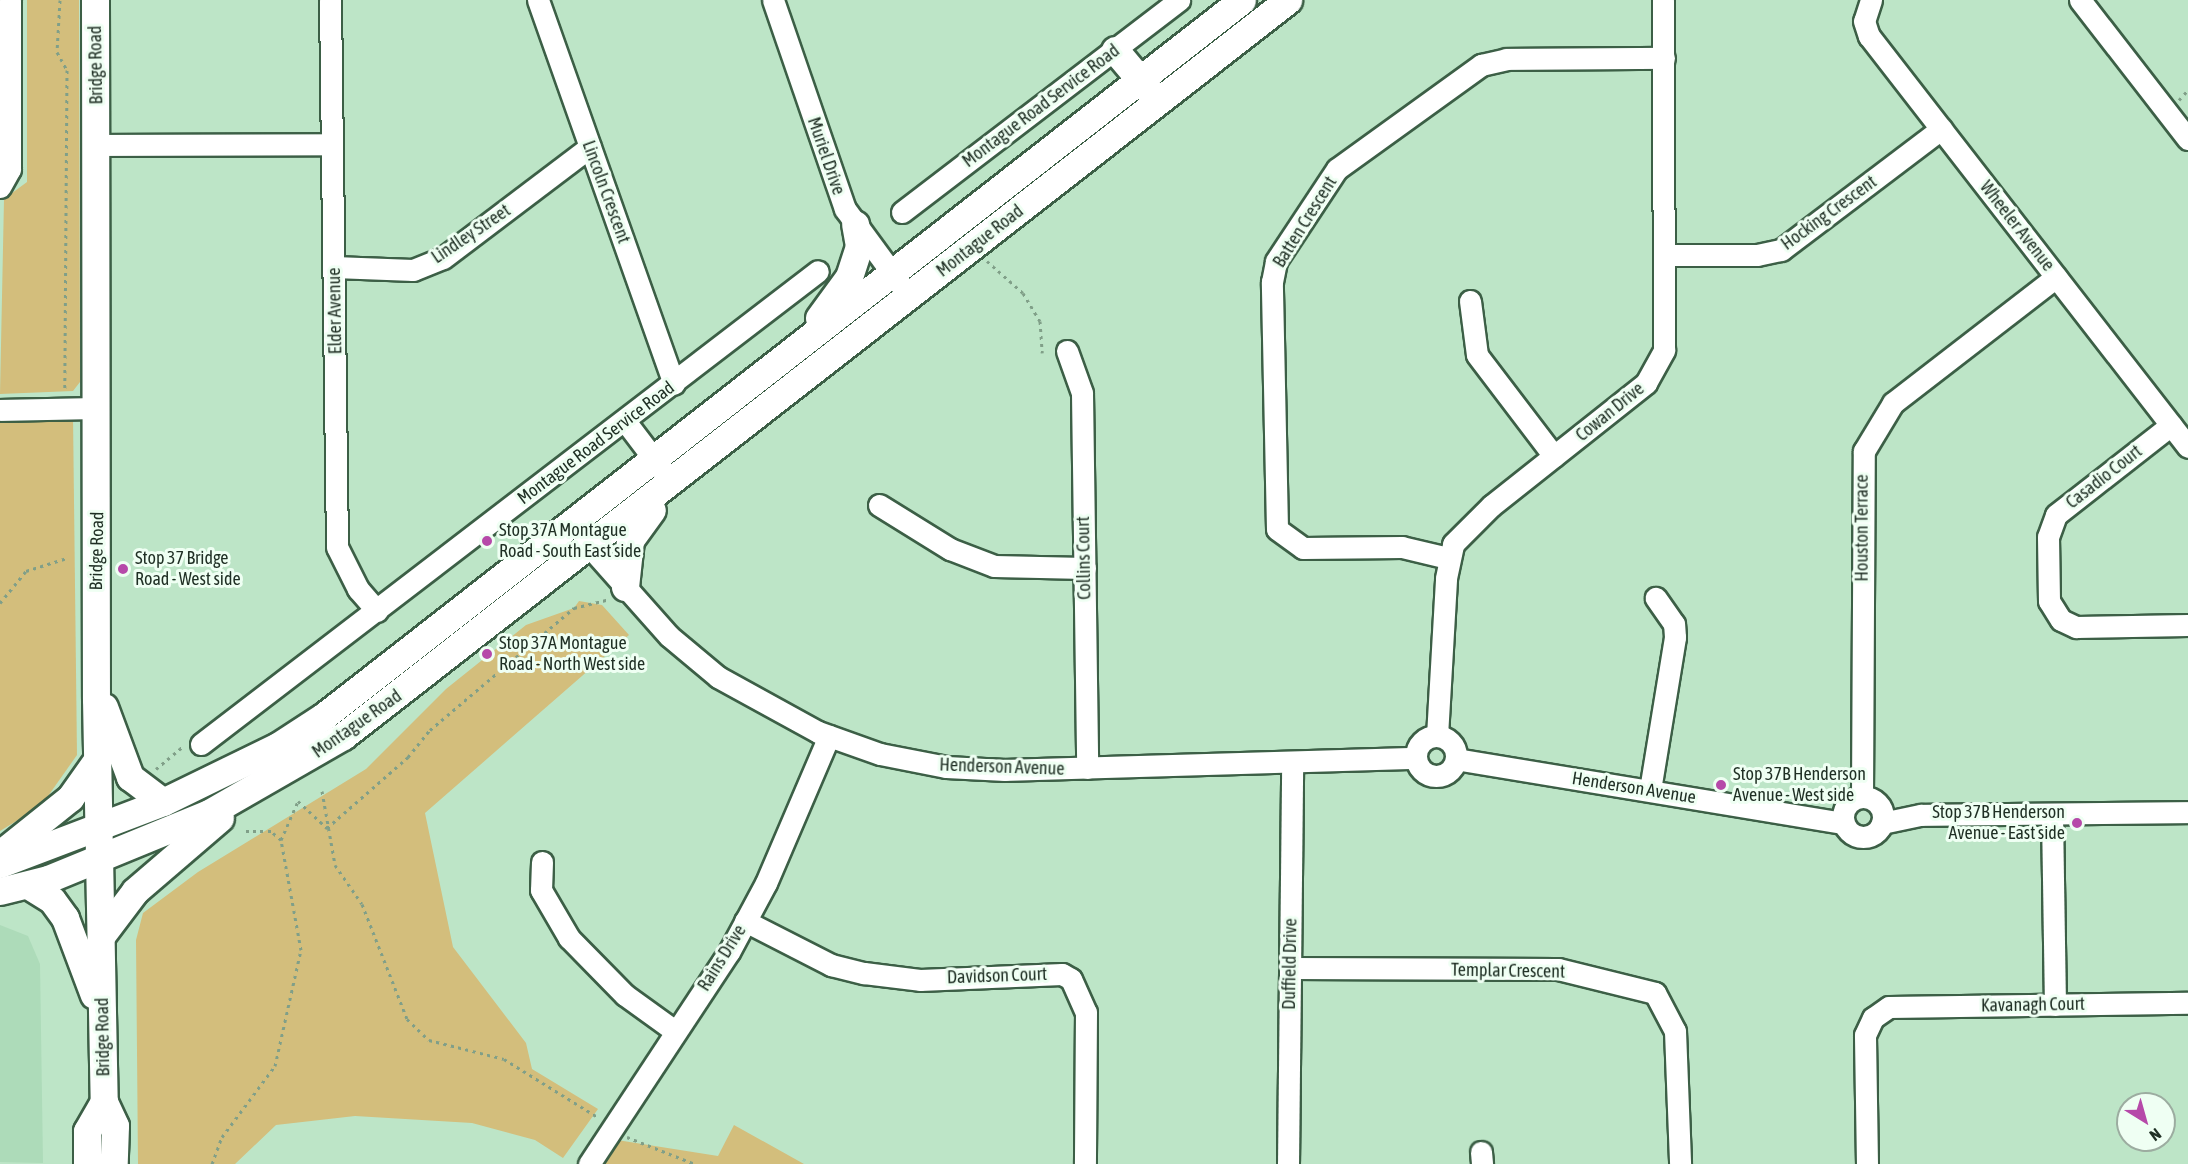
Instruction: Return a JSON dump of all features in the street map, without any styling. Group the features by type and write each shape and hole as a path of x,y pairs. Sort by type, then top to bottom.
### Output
{"main road":[{"name":"Bridge Road","path":"95,0 98,408 97,760 104,1102 115,1126 114,1164"},
{"name":"Montague Road","path":"0,864 163,802 278,746 324,716 1242,0"},
{"name":"Montague Road","path":"0,891 28,885 99,859 256,788 361,724 1288,0"},
{"path":"1115,50 1159,101"},
{"path":"799,346 849,277 859,246 855,224"},
{"path":"625,587 630,540 672,482"},
{"path":"570,525 590,547"},
{"path":"96,683 130,777 163,802"},
{"path":"0,854 70,798 97,760"},
{"path":"100,936 135,891 256,788"},
{"path":"28,885 52,900 65,918 102,1019"},
{"name":"Bridge Road","path":"87,1164 87,1131 104,1102"}],"street":[{"path":"0,187 10,169 10,0"},
{"name":"Elder Avenue","path":"330,0 337,547 358,589 377,610"},
{"name":"Lincoln Crescent","path":"538,0 674,384"},
{"name":"Muriel Drive","path":"773,0 845,209 909,296"},
{"name":"Montague Road Service Road","path":"902,212 1179,0"},
{"name":"Cowan Drive","path":"1437,736 1448,558 1469,526 1654,374 1667,335 1663,0"},
{"name":"Wheeler Avenue","path":"1871,0 1864,12 1866,30 2188,447"},
{"path":"2080,0 2188,139"},
{"name":"Batten Crescent","path":"1448,558 1402,547 1303,548 1277,529 1272,282 1276,261 1337,169 1482,66 1506,59 1664,58"},
{"name":"Hocking Crescent","path":"1666,255 1757,255 1781,250 1941,129"},
{"path":"97,145 331,144"},
{"name":"Lindley Street","path":"334,267 412,270 442,258 590,147"},
{"name":"Montague Road Service Road","path":"194,743 377,610 674,384 818,271"},
{"name":"Houston Terrace","path":"1862,796 1864,451 1893,404 2056,277"},
{"path":"1470,301 1477,355 1554,456"},
{"name":"Collins Court","path":"1067,351 1082,393 1087,768"},
{"path":"0,410 98,408"},
{"path":"625,421 672,482"},
{"name":"Casadio Court","path":"2171,425 2056,515 2048,537 2049,601 2061,620 2076,627 2188,625"},
{"path":"879,505 950,549 994,567 1085,568"},
{"name":"Henderson Avenue","path":"590,547 669,636 718,677 829,736 946,767 1087,768 1416,758"},
{"path":"1650,790 1675,637 1674,624 1656,598"},
{"name":"Rains Drive","path":"589,1164 745,921 829,736"},
{"path":"1437,736 1452,744 1456,759 1448,772 1433,776 1420,769 1416,758 1424,740 1437,736"},
{"name":"Henderson Avenue","path":"1456,759 1812,816 1844,816"},
{"name":"Duffield Drive","path":"1287,1164 1292,763"},
{"path":"1882,815 1876,833 1860,837 1844,816 1862,796 1882,815 2188,812"},
{"path":"2052,814 2055,1005"},
{"path":"542,862 541,890 569,938 611,983 675,1031"},
{"name":"Davidson Court","path":"745,921 831,965 864,973 920,980 1053,974 1071,979 1086,1012 1085,1164"},
{"name":"Templar Crescent","path":"1290,968 1558,969 1655,993 1675,1032 1680,1164"},
{"name":"Kavanagh Court","path":"1867,1164 1865,1035 1879,1012 1904,1006 2188,1003"}],"path":[{"path":"60,0 57,52 67,70 66,408"},
{"path":"984,258 1029,303 1040,321 1042,353"},
{"path":"0,603 26,571 67,558"},
{"path":"327,828 408,757 430,730 574,608 585,602 602,605 625,587"},
{"path":"148,776 194,743"},
{"path":"322,791 327,828 336,866 362,904 407,1019 429,1040 504,1059 640,1145 695,1164"},
{"path":"281,840 298,801 327,828"},
{"path":"212,1164 222,1137 275,1065 297,979 299,918 281,840 271,831 246,831"}],"shaded area":[{"path":"27,0 79,0 80,382 73,391 0,394 4,199 27,182"},
{"path":"0,416 73,416 77,755 41,806 0,831"},
{"path":"579,601 602,605 629,635 425,813 453,947 526,1043 532,1069 598,1109 563,1158 535,1140 472,1123 355,1116 276,1125 235,1164 138,1164 136,940 143,913 198,872 366,769 446,689 526,625 574,608"},
{"path":"0,925 28,936 40,964 43,1163 0,1162"},
{"path":"734,1125 804,1164 601,1164 617,1140 718,1156"}],"place":[{"name":"Stop 37A Montague Road - South East side","path":"487,541"},
{"name":"Stop 37 Bridge Road - West side","path":"123,569"},
{"name":"Stop 37A Montague Road - North West side","path":"487,654"},
{"name":"Stop 37B Henderson Avenue - West side","path":"1721,785"},
{"name":"Stop 37B Henderson Avenue - East side","path":"2077,823"}]}
